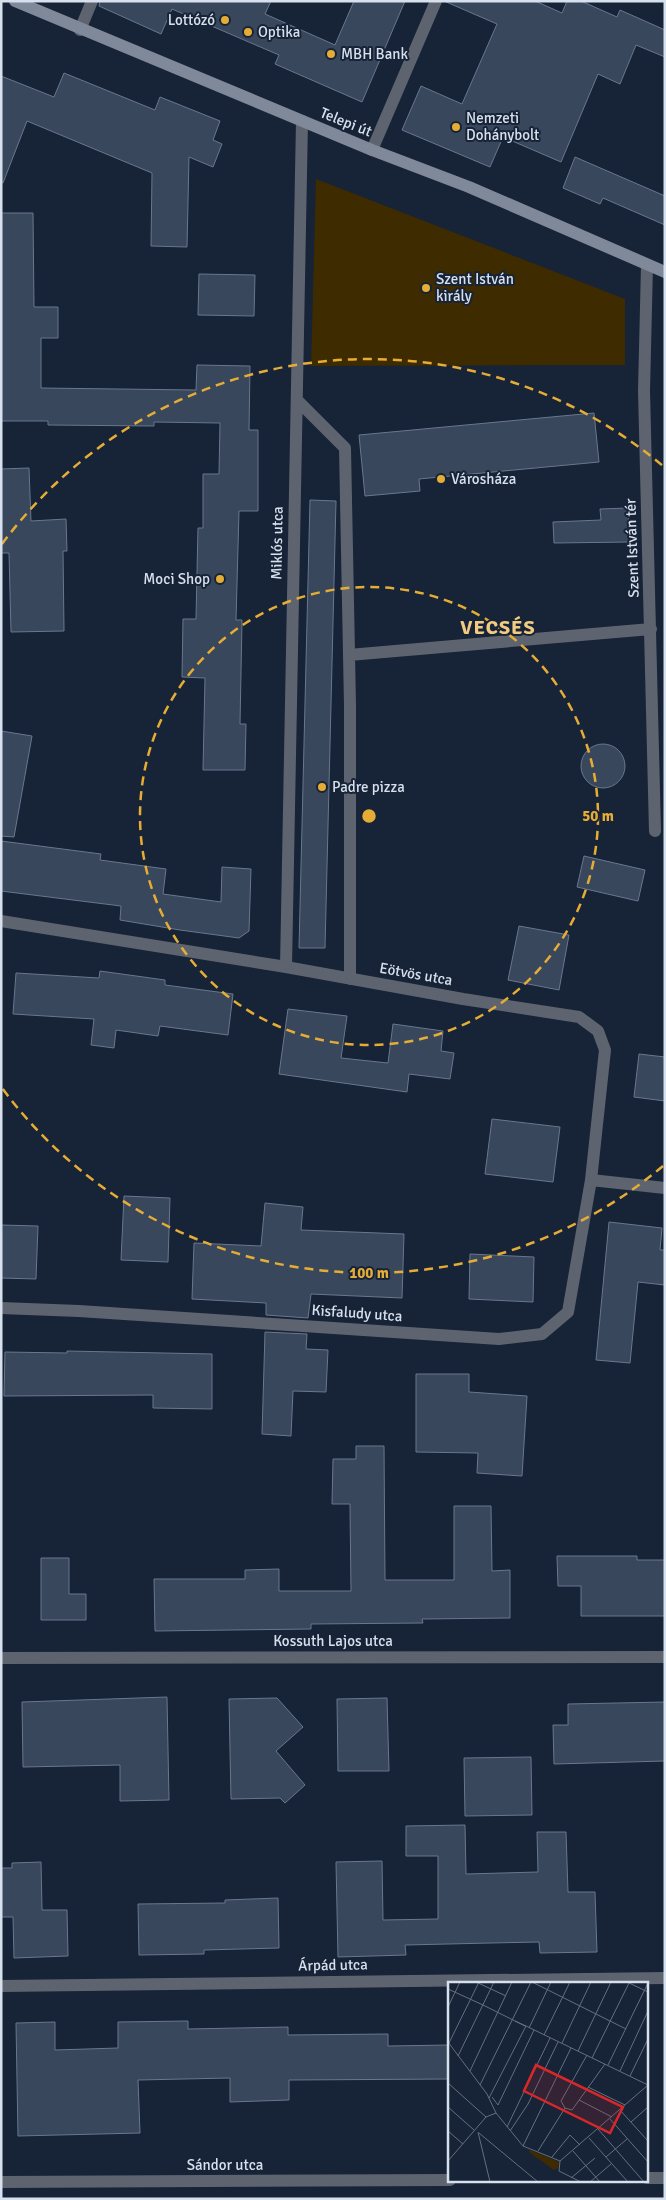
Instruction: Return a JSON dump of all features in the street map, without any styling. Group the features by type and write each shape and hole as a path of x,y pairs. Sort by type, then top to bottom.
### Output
{"main road":[{"name":"Telepi út","path":"15,1 80,30 372,150 469,187 665,272"}],"street":[{"path":"80,30 92,1"},
{"path":"372,150 436,1"},
{"name":"Miklós utca","path":"286,967 302,121"},
{"name":"Szent István tér","path":"647,265 644,391 655,831"},
{"path":"297,400 345,448 349,655 350,978"},
{"path":"349,655 651,629"},
{"name":"Eötvös utca","path":"1,921 579,1017 598,1031 605,1050 591,1180"},
{"path":"591,1180 665,1188"},
{"name":"Kisfaludy utca","path":"1,1308 79,1311 499,1339 542,1334 568,1312 591,1180"},
{"name":"Kossuth Lajos utca","path":"1,1658 665,1656"},
{"name":"Árpád utca","path":"1,1986 665,1978"},
{"path":"648,2178 665,2178"},
{"name":"Sándor utca","path":"1,2182 448,2180"}],"shaded area":[{"path":"316,179 625,299 625,365 311,366"}],"building":[{"path":"100,1 271,1 265,14 335,45 354,1 405,1 362,102 275,64 279,55 172,9 161,34 99,6"},
{"path":"444,1 535,1 562,13 567,1 581,1 617,17 620,10 665,30 665,57 636,45 620,84 598,74 561,162 503,137 490,167 402,130 421,86 462,104 497,24"},
{"path":"64,73 155,110 160,97 220,121 213,140 222,144 213,167 189,157 187,247 151,246 152,173 27,121 3,183 1,182 1,76 54,97"},
{"path":"575,157 665,196 665,225 603,198 600,204 563,188"},
{"path":"1,213 33,213 34,307 58,307 58,338 41,338 41,388 196,390 197,365 250,366 249,430 258,430 258,511 239,511 236,620 242,620 240,724 246,724 245,770 203,770 205,678 182,677 183,619 196,619 198,528 203,528 203,474 219,474 220,423 154,422 154,426 48,425 48,421 1,421"},
{"path":"199,274 255,275 254,316 198,315"},
{"name":"Városháza","path":"594,413 599,462 419,479 420,491 365,496 359,435"},
{"path":"29,468 31,521 66,519 67,551 63,551 64,631 11,632 9,553 1,553 1,469"},
{"path":"310,500 336,501 325,948 299,948"},
{"path":"628,508 630,542 554,543 553,522 601,520 600,509"},
{"path":"1,731 32,736 14,837 1,836"},
{"path":"603,744 615,748 621,754 625,766 621,778 615,784 603,788 591,784 585,778 581,766 585,754 591,748"},
{"path":"1,841 101,854 100,860 166,869 163,894 221,902 222,867 251,869 249,931 239,938 180,930 120,920 121,906 1,891"},
{"path":"584,856 645,870 638,901 577,887"},
{"path":"519,926 569,935 559,990 508,980"},
{"path":"100,971 165,980 165,985 233,994 228,1035 160,1026 158,1036 116,1030 114,1048 91,1045 94,1019 13,1014 16,973 99,978"},
{"path":"288,1009 347,1016 341,1058 388,1063 393,1024 443,1031 441,1051 454,1053 450,1079 409,1074 407,1092 279,1074"},
{"path":"639,1054 665,1057 665,1101 634,1097"},
{"path":"492,1119 560,1127 553,1182 485,1174"},
{"path":"124,1196 170,1198 168,1262 121,1260"},
{"path":"265,1203 303,1207 301,1230 404,1234 402,1298 311,1294 308,1318 266,1315 266,1303 192,1299 194,1243 261,1246"},
{"path":"609,1222 662,1228 660,1250 665,1250 665,1285 638,1282 630,1363 596,1360"},
{"path":"1,1225 38,1226 36,1279 1,1278"},
{"path":"470,1254 534,1257 533,1302 469,1299"},
{"path":"265,1332 307,1334 306,1349 328,1350 326,1392 293,1391 291,1436 262,1434"},
{"path":"67,1351 212,1354 212,1409 153,1408 153,1395 4,1396 5,1352 67,1353"},
{"path":"416,1374 469,1374 469,1392 527,1396 522,1476 477,1473 478,1453 416,1452"},
{"path":"356,1446 384,1446 385,1580 454,1580 454,1506 491,1506 492,1571 510,1570 510,1618 422,1619 423,1623 311,1624 311,1629 155,1631 154,1579 245,1579 245,1570 279,1569 279,1591 351,1591 350,1504 332,1504 333,1459 356,1459"},
{"path":"557,1556 637,1556 637,1560 665,1560 665,1616 581,1616 581,1586 558,1586"},
{"path":"41,1558 69,1558 69,1594 86,1594 86,1620 41,1620"},
{"path":"167,1697 169,1800 120,1801 120,1765 23,1767 22,1702"},
{"path":"277,1698 303,1727 276,1751 305,1785 285,1803 280,1798 231,1799 229,1699"},
{"path":"387,1698 389,1771 338,1771 337,1699"},
{"path":"665,1702 665,1761 554,1764 553,1725 568,1725 568,1704"},
{"path":"531,1757 532,1815 465,1816 464,1758"},
{"path":"465,1825 466,1874 538,1872 537,1832 566,1832 568,1892 595,1892 597,1952 540,1953 539,1942 405,1945 406,1955 338,1957 336,1862 382,1861 383,1920 438,1919 438,1856 406,1856 406,1826"},
{"path":"41,1862 42,1910 67,1910 68,1956 14,1958 13,1917 1,1917 1,1868 12,1868 12,1863"},
{"path":"278,1898 279,1948 204,1950 204,1954 139,1955 138,1904 225,1903 225,1900"},
{"path":"188,2021 188,2029 288,2027 288,2035 388,2034 388,2046 448,2045 448,2079 289,2080 289,2100 230,2102 230,2078 138,2080 140,2133 18,2136 16,2023 55,2022 55,2050 118,2048 118,2022"}],"place":[{"name":"Lottózó","path":"225,20"},
{"name":"Optika","path":"248,32"},
{"name":"MBH Bank","path":"331,54"},
{"name":"Nemzeti Dohánybolt","path":"456,127"},
{"name":"Szent István király","path":"426,288"},
{"name":"Városháza","path":"441,479"},
{"name":"Moci Shop","path":"220,579"},
{"name":"Padre pizza","path":"322,787"}],"district":[{"name":"VECSÉS","path":"498,627"}]}
